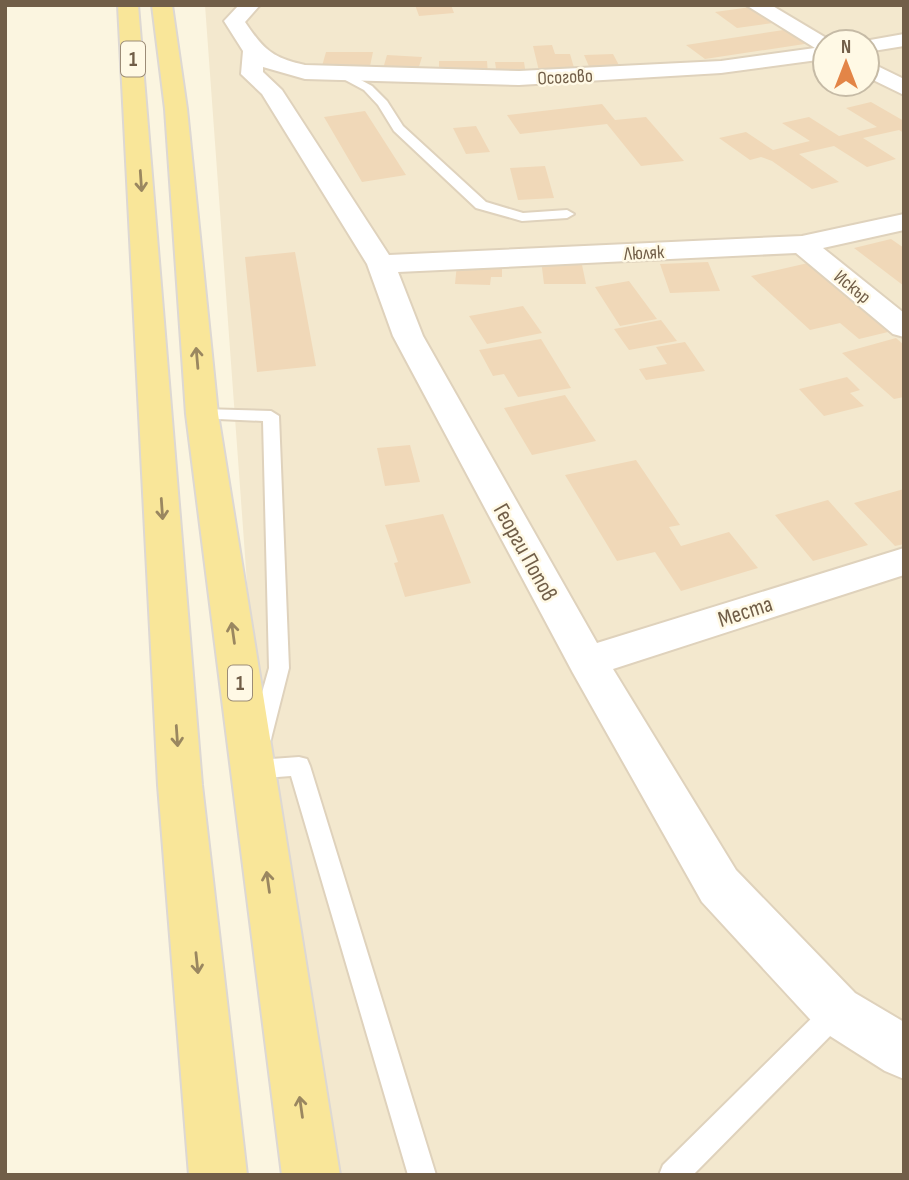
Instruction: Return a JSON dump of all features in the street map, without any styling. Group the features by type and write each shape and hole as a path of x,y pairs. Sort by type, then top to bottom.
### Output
{"main road":[{"path":"116,5 156,111"},
{"name":"1","path":"128,5 156,111 311,1175"},
{"name":"1","path":"162,5 156,111 179,771 218,1175"},
{"path":"156,111 185,21"}],"street":[{"name":"Георги Попов","path":"250,5 234,21 254,51 252,74 271,90 381,264 408,336 587,662 719,886 837,1011 904,1052"},
{"path":"756,5 811,36"},
{"path":"881,44 904,40"},
{"name":"Осогово","path":"254,51 274,65 305,72 423,78 519,78 721,67 811,55"},
{"path":"271,90 305,72"},
{"path":"881,76 904,88"},
{"name":"Люляк","path":"381,264 802,244 904,222"},
{"name":"Искър","path":"802,244 904,328"},
{"name":"Места","path":"587,662 904,561"}],"lane":[{"path":"340,73 368,88 383,103 398,128 481,205 522,217 567,214"},
{"path":"202,414 271,416 279,668 252,770 299,766 422,1175"},
{"path":"673,1175 837,1011"}],"shaded area":[{"path":"205,5 904,5 904,1175 332,1175 252,652"}],"building":[{"path":"415,5 451,5 454,13 419,16"},
{"path":"751,7 773,23 737,28 715,12"},
{"path":"790,29 811,43 705,59 686,45"},
{"path":"552,45 555,54 570,54 575,71 539,71 533,46"},
{"path":"326,52 373,52 370,66 322,66"},
{"path":"613,54 621,69 591,71 584,55"},
{"path":"387,55 422,57 417,73 382,72"},
{"path":"439,61 487,61 488,74 439,75"},
{"path":"495,62 524,62 526,75 497,75"},
{"path":"871,102 904,121 904,133 899,130 863,138 896,159 867,167 834,146 799,154 839,182 812,189 772,161 761,157 750,160 719,138 746,132 773,150 810,141 782,123 809,117 839,136 877,127 846,108"},
{"path":"602,104 615,120 646,117 684,161 641,166 607,124 520,134 507,115"},
{"path":"365,111 406,175 362,182 324,117"},
{"path":"476,126 490,152 466,154 453,128"},
{"path":"545,166 554,198 518,200 510,168"},
{"path":"891,239 904,248 904,286 854,248"},
{"path":"295,252 316,366 257,372 245,257"},
{"path":"541,260 581,260 586,284 544,284"},
{"path":"708,262 720,291 670,293 660,264"},
{"path":"808,263 888,332 859,339 840,323 810,330 751,276"},
{"path":"457,264 502,265 502,277 491,277 490,285 455,284"},
{"path":"629,281 657,319 620,326 595,287"},
{"path":"523,306 542,333 487,344 469,316"},
{"path":"661,320 677,341 629,350 614,329"},
{"path":"896,338 904,345 904,397 894,399 842,353"},
{"path":"541,339 571,388 518,397 504,374 493,376 479,350"},
{"path":"685,342 705,371 646,380 639,369 667,364 656,347"},
{"path":"847,377 860,390 850,393 864,406 824,416 799,389"},
{"path":"565,395 596,441 532,455 504,408"},
{"path":"410,445 420,482 385,486 377,448"},
{"path":"636,460 680,525 669,527 681,546 729,532 758,568 681,591 655,552 617,561 565,475"},
{"path":"904,489 904,544 895,546 854,503"},
{"path":"828,500 868,545 813,561 775,515"},
{"path":"443,514 471,583 405,597 394,563 398,562 385,525"}]}
